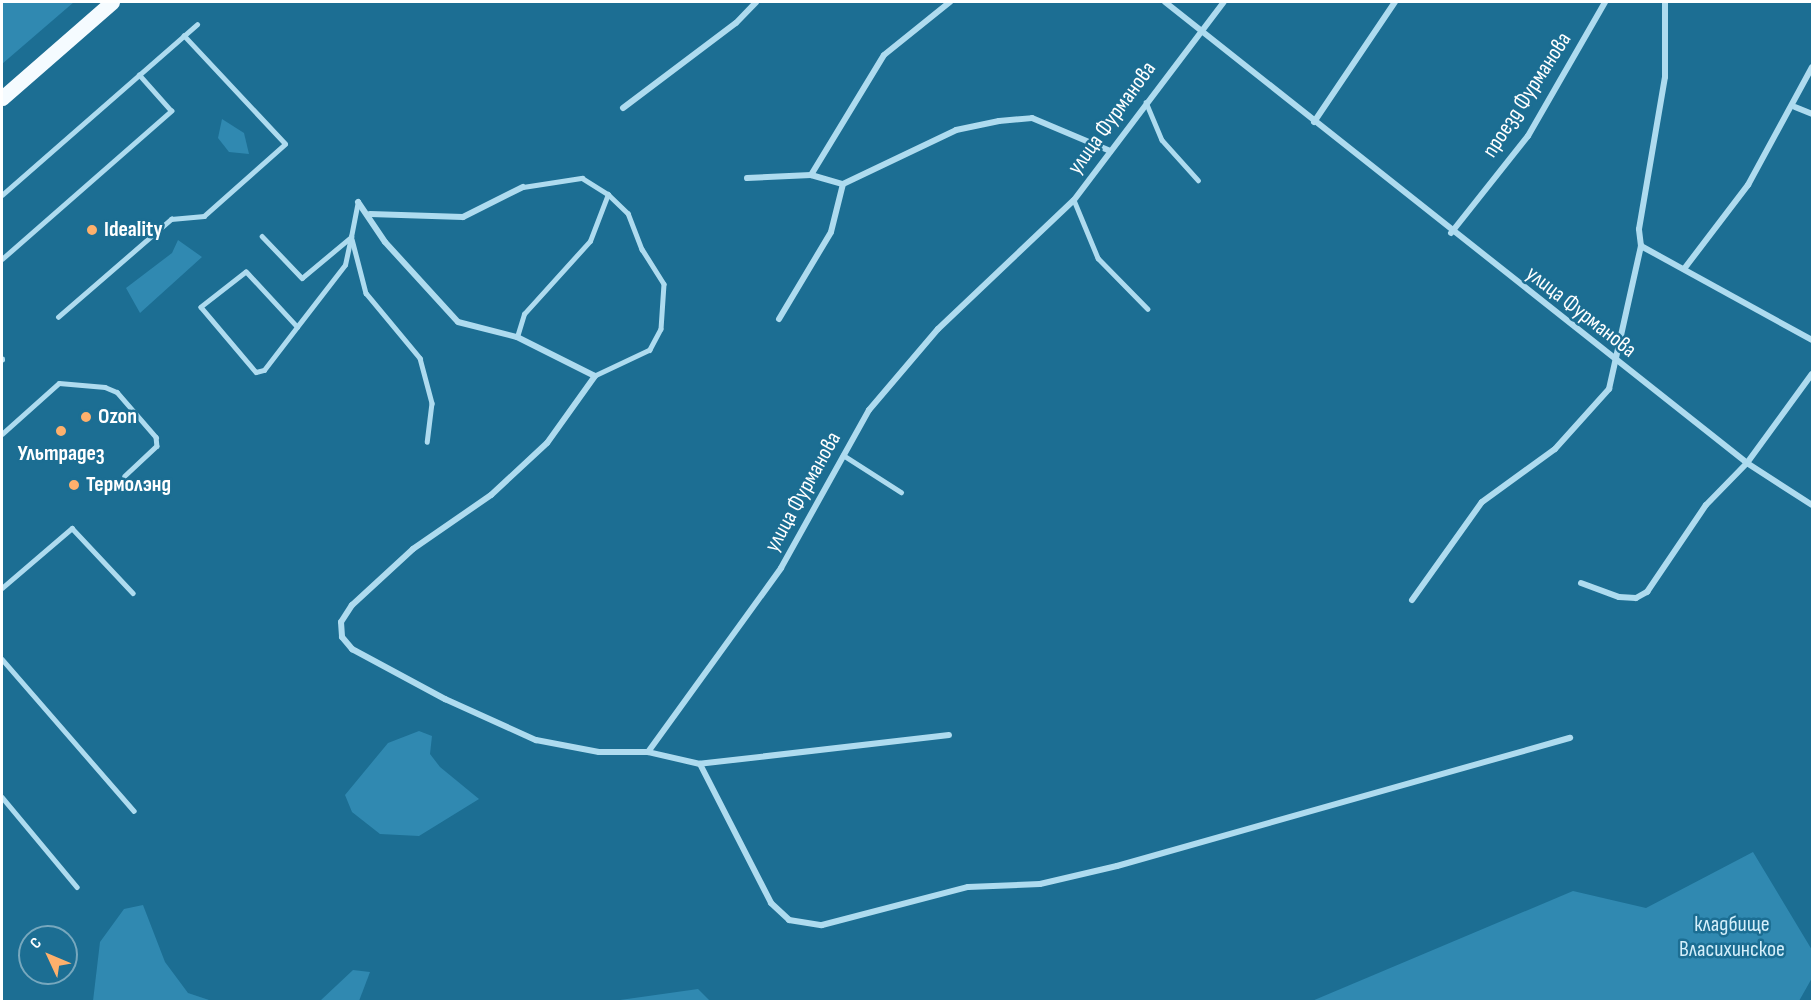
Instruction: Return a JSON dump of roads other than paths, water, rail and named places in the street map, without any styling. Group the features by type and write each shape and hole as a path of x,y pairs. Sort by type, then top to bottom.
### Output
{"main road":[{"path":"2,98 112,2"}],"street":[{"path":"623,108 736,23 756,2"},
{"path":"812,175 884,55 950,2"},
{"name":"улица Фурманова","path":"1165,2 1612,360 1747,463 1812,505"},
{"path":"1199,30 1224,2"},
{"path":"1314,122 1395,2"},
{"name":"проезд Фурманова","path":"1451,233 1528,136 1605,2"},
{"path":"1412,600 1482,502 1555,449 1588,417 1609,389 1612,360 1641,246 1639,229 1665,77 1665,2"},
{"name":"улица Фурманова","path":"648,752 781,568 869,410 938,329 1074,200 1199,30"},
{"path":"1684,268 1748,185 1768,141 1795,107 1812,66"},
{"path":"1795,107 1812,114"},
{"path":"747,178 812,175 843,184 956,130 999,121 1032,118 1110,151"},
{"path":"779,319 831,232 843,184"},
{"path":"370,214 463,217 523,187"},
{"path":"358,202 370,214 384,242 458,322 517,337 595,376 539,450 352,605 341,622 342,637 352,649 445,699 536,740 599,752 648,752 700,764 949,735"},
{"path":"1641,246 1812,339"},
{"path":"1581,583 1619,597 1636,598 1647,592 1706,505 1747,463 1812,374"},
{"path":"700,764 771,903 789,920 822,925 968,887 1040,884 1117,866 1570,738"}],"lane":[{"path":"2,195 197,24"},
{"path":"58,317 171,219 204,216 285,144 184,36"},
{"path":"2,259 171,111 139,75"},
{"path":"1146,102 1162,140 1198,180"},
{"path":"523,187 582,178 608,194 628,213 642,249 664,284 661,329 650,350 595,376"},
{"path":"517,337 524,314 590,241 608,194"},
{"path":"1074,200 1098,258 1148,309"},
{"path":"297,327 246,272 201,307 256,372 264,370 345,265 358,202"},
{"path":"262,236 302,278 351,237"},
{"path":"351,237 366,293 420,358 432,403 427,442"},
{"path":"2,434 59,383 105,387 117,392 156,437 158,446 125,476"},
{"path":"843,455 901,492"},
{"path":"2,588 72,528 133,593"},
{"path":"2,659 134,811"},
{"path":"2,797 77,887"}],"place":[{"name":"Ideality","path":"92,230"},
{"name":"Ozon","path":"86,417"},
{"name":"Ультрадез","path":"61,431"},
{"name":"Термолэнд","path":"74,485"}],"park label":[{"name":"кладбище Власихинское","path":"1732,936"}]}
